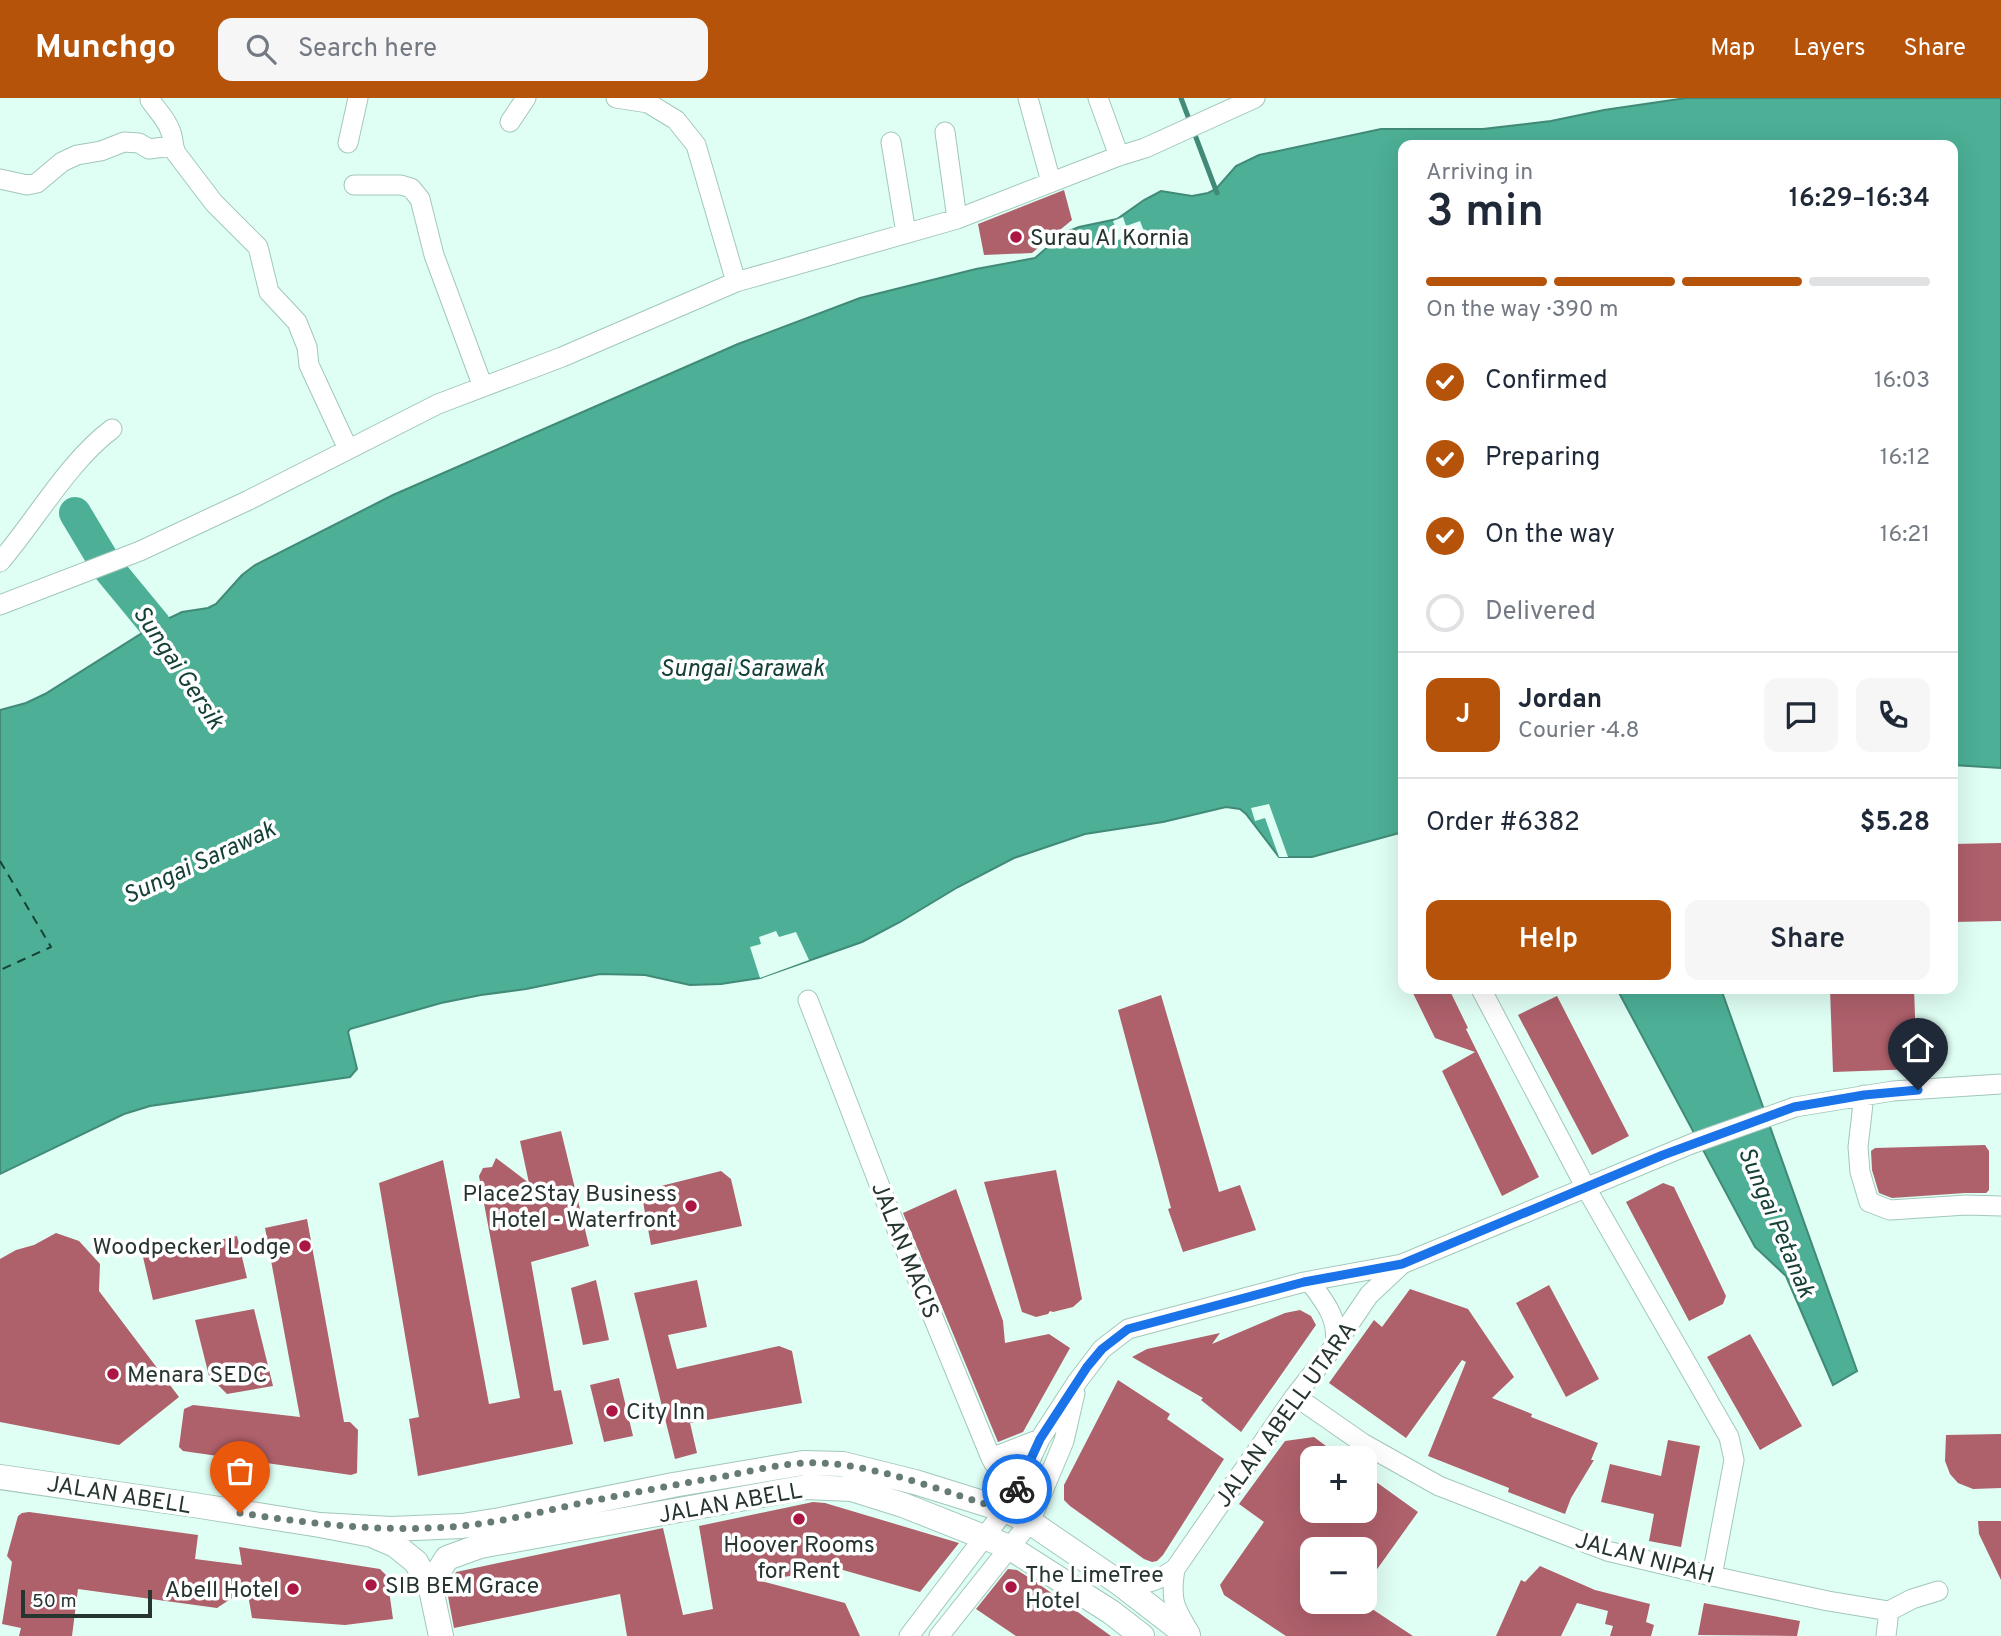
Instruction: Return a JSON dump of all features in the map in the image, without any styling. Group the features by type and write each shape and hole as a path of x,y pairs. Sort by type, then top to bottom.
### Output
{"main road":[{"name":"JALAN ABELL","path":"320,1525 391,1529 462,1526 803,1463 843,1464 1010,1501 1030,1522 1118,1582 1190,1636"},
{"name":"JALAN ABELL","path":"0,1477 372,1535 395,1545 416,1562 431,1589 441,1636"},
{"name":"JALAN ABELL","path":"431,1589 447,1558 480,1546 806,1487 852,1489 903,1505 1009,1547 1111,1612 1142,1636"}],"street":[{"path":"348,143 358,98"},
{"path":"510,122 526,98"},
{"path":"616,98 648,103 667,114 676,120 696,145 736,282"},
{"path":"1028,98 1051,182"},
{"path":"1098,98 1119,156"},
{"path":"0,605 140,551 249,500 438,404 562,357 736,282 957,219 1145,148 1255,98"},
{"path":"149,100 169,127 172,146 214,203 258,247 269,292 297,322 307,347 309,365 348,449"},
{"path":"945,132 957,219"},
{"path":"0,179 27,185 37,183 62,162 124,142 139,143 149,149 172,146"},
{"path":"891,142 906,233"},
{"path":"354,185 401,185 411,188 420,199 434,255 483,387"},
{"path":"0,562 71,469 97,440 112,429"},
{"path":"1484,994 1586,1188 1729,1437 1734,1460 1712,1576"},
{"name":"JALAN MACIS","path":"808,1000 891,1215 991,1458 1006,1483 1010,1501"},
{"path":"909,1636 1010,1501 1040,1439 1077,1382 1102,1349 1128,1329 1310,1282 1402,1264 1691,1144 1794,1107 1864,1095 2001,1084"},
{"path":"1864,1095 1858,1147 1860,1172 1869,1202 1890,1210 1966,1205 2001,1206"},
{"name":"JALAN ABELL UTARA","path":"1175,1569 1369,1295 1402,1264"},
{"path":"1310,1282 1335,1321 1335,1345"},
{"path":"940,1636 1030,1522 1064,1441 1077,1382"},
{"name":"JALAN NIPAH","path":"1296,1396 1364,1444 1439,1486 1607,1551 1828,1601 1889,1611"},
{"path":"991,1458 1040,1439"},
{"path":"1118,1582 1139,1584 1156,1581 1175,1569"},
{"path":"1175,1569 1172,1598 1190,1636"},
{"path":"1886,1636 1889,1611 1912,1599 1938,1591"}],"water":[{"name":"Sungai Sarawak","path":"1686,98 2001,98 2001,768 1958,765 1958,140 1398,140 1398,833 1312,857 1279,857 1246,814 1240,809 1226,807 1163,822 1085,834 1014,858 862,942 760,978 690,985 645,975 600,974 441,1003 350,1029 348,1032 357,1069 350,1077 150,1106 124,1114 0,1174 0,710 26,703 45,694 155,625 182,612 216,604 242,575 255,565 393,495 738,344 860,298 976,269 1035,258 1069,231 1117,219 1161,191 1192,196 1208,193 1216,189 1236,166 1259,155 1381,129 1483,129 1551,121"},
{"name":"Sungai Petanak","path":"1620,994 1723,994 1857,1371 1833,1385 1786,1276 1755,1247"}],"pier":[{"path":"1123,217 1126,226 1140,221 1144,231 1110,243 1106,233 1116,229 1113,221"},
{"path":"1269,804 1288,857 1279,857 1265,818 1255,821 1251,808"},
{"path":"776,931 779,937 796,932 809,960 760,978 750,947 761,944 759,937"}],"building":[{"name":"Surau Al Kornia","path":"1064,190 1072,220 1032,253 984,255 978,224"},
{"path":"2001,843 2001,921 1958,922 1958,844"},
{"path":"1413,994 1451,994 1539,1177 1502,1196 1442,1071 1475,1052 1435,1038"},
{"path":"1830,994 1914,994 1917,1069 1833,1072"},
{"path":"1161,995 1219,1192 1240,1185 1256,1230 1183,1252 1168,1209 1171,1208 1118,1010"},
{"path":"1557,996 1629,1136 1592,1155 1518,1015"},
{"path":"561,1131 589,1246 531,1262 554,1391 561,1390 573,1444 418,1476 409,1419 419,1417 379,1183 443,1160 489,1404 520,1398 479,1176 483,1168 492,1167 496,1158 529,1183 520,1141"},
{"path":"1985,1145 1989,1151 1989,1190 1986,1193 1892,1198 1879,1193 1872,1170 1871,1151 1875,1148"},
{"path":"1056,1170 1082,1299 1073,1307 1050,1311 1036,1317 1022,1312 984,1182"},
{"path":"721,1171 731,1179 742,1226 651,1245 641,1191"},
{"path":"1663,1183 1674,1187 1726,1296 1723,1304 1689,1321 1626,1202"},
{"path":"956,1189 1003,1321 1005,1343 1049,1334 1070,1348 1023,1432 998,1442 903,1213"},
{"path":"307,1219 344,1422 350,1422 358,1430 357,1473 351,1475 183,1451 179,1447 184,1409 193,1405 300,1417 265,1228"},
{"path":"56,1233 79,1241 100,1264 99,1291 179,1397 119,1445 0,1422 0,1259"},
{"path":"237,1236 247,1278 153,1300 143,1257"},
{"path":"596,1280 609,1340 583,1345 571,1288"},
{"path":"697,1280 707,1327 668,1335 677,1369 779,1346 792,1351 802,1403 690,1423 697,1453 675,1459 634,1293"},
{"path":"1549,1285 1599,1379 1566,1397 1516,1303"},
{"path":"1410,1289 1468,1309 1514,1377 1492,1398 1532,1414 1531,1417 1598,1443 1591,1460 1594,1460 1571,1498 1565,1514 1508,1492 1509,1488 1428,1456 1466,1362 1462,1360 1406,1438 1329,1383 1374,1320 1382,1327"},
{"path":"254,1309 273,1386 227,1394 209,1376 195,1320"},
{"path":"1300,1310 1311,1316 1316,1325 1241,1432 1201,1400 1203,1398 1132,1357 1147,1349 1220,1333 1212,1344 1285,1313"},
{"path":"1750,1334 1802,1426 1760,1450 1707,1357"},
{"name":"City Inn","path":"619,1378 633,1436 604,1442 590,1385"},
{"path":"1118,1380 1170,1414 1167,1419 1224,1459 1157,1561 1144,1559 1064,1500 1064,1485"},
{"path":"2001,1434 2001,1488 1973,1489 1958,1483 1950,1474 1945,1461 1946,1435"},
{"path":"1314,1437 1326,1446 1300,1446 1300,1523 1377,1523 1377,1483 1418,1512 1377,1569 1377,1537 1300,1537 1300,1614 1377,1612 1413,1636 1286,1636 1224,1595 1220,1585 1264,1522 1239,1504 1285,1441"},
{"path":"1668,1440 1700,1446 1681,1547 1649,1541 1654,1514 1601,1502 1610,1464 1661,1476"},
{"path":"813,1502 825,1503 959,1543 920,1592 836,1568 761,1581 845,1603 860,1636 627,1636 620,1594 454,1628 447,1591 456,1572 663,1528 683,1615 713,1609 699,1526"},
{"path":"29,1512 198,1535 195,1559 242,1565 239,1547 380,1569 387,1576 393,1619 345,1625 252,1618 247,1588 217,1608 78,1589 72,1636 19,1636 21,1628 2,1624 12,1562 7,1556 18,1516"},
{"path":"1978,1521 2001,1521 2001,1580 1979,1534"},
{"path":"1540,1566 1595,1590 1650,1604 1646,1622 1654,1625 1651,1636 1610,1636 1613,1626 1605,1624 1608,1611 1577,1603 1561,1636 1496,1636 1521,1580 1525,1582"},
{"path":"1008,1569 1017,1570 1036,1582 1111,1636 1016,1636 976,1609"},
{"path":"1704,1603 1800,1621 1797,1636 1698,1635"}],"waterway":[{"path":"1181,98 1217,193"},
{"name":"Sungai Gersik","path":"75,513 108,568 155,625 178,661"}],"ferry route":[{"path":"0,861 51,947 0,970"}],"way so far":[{"path":"240,1513 320,1525 391,1529 462,1526 803,1463 843,1464 915,1482 1004,1510 1017,1489"}],"place":[{"name":"Surau Al Kornia","path":"1016,237"},
{"name":"Place2Stay Business Hotel - Waterfront","path":"691,1206"},
{"name":"Woodpecker Lodge","path":"305,1246"},
{"name":"Menara SEDC","path":"113,1374"},
{"name":"City Inn","path":"612,1411"},
{"name":"Hoover Rooms for Rent","path":"799,1519"},
{"name":"SIB BEM Grace","path":"371,1585"},
{"name":"The LimeTree Hotel","path":"1011,1587"},
{"name":"Abell Hotel","path":"293,1589"}],"route":[{"path":"1017,1489 1040,1439 1087,1367 1102,1349 1128,1329 1304,1282 1402,1264 1663,1155 1794,1107 1893,1091 1918,1090"}]}
